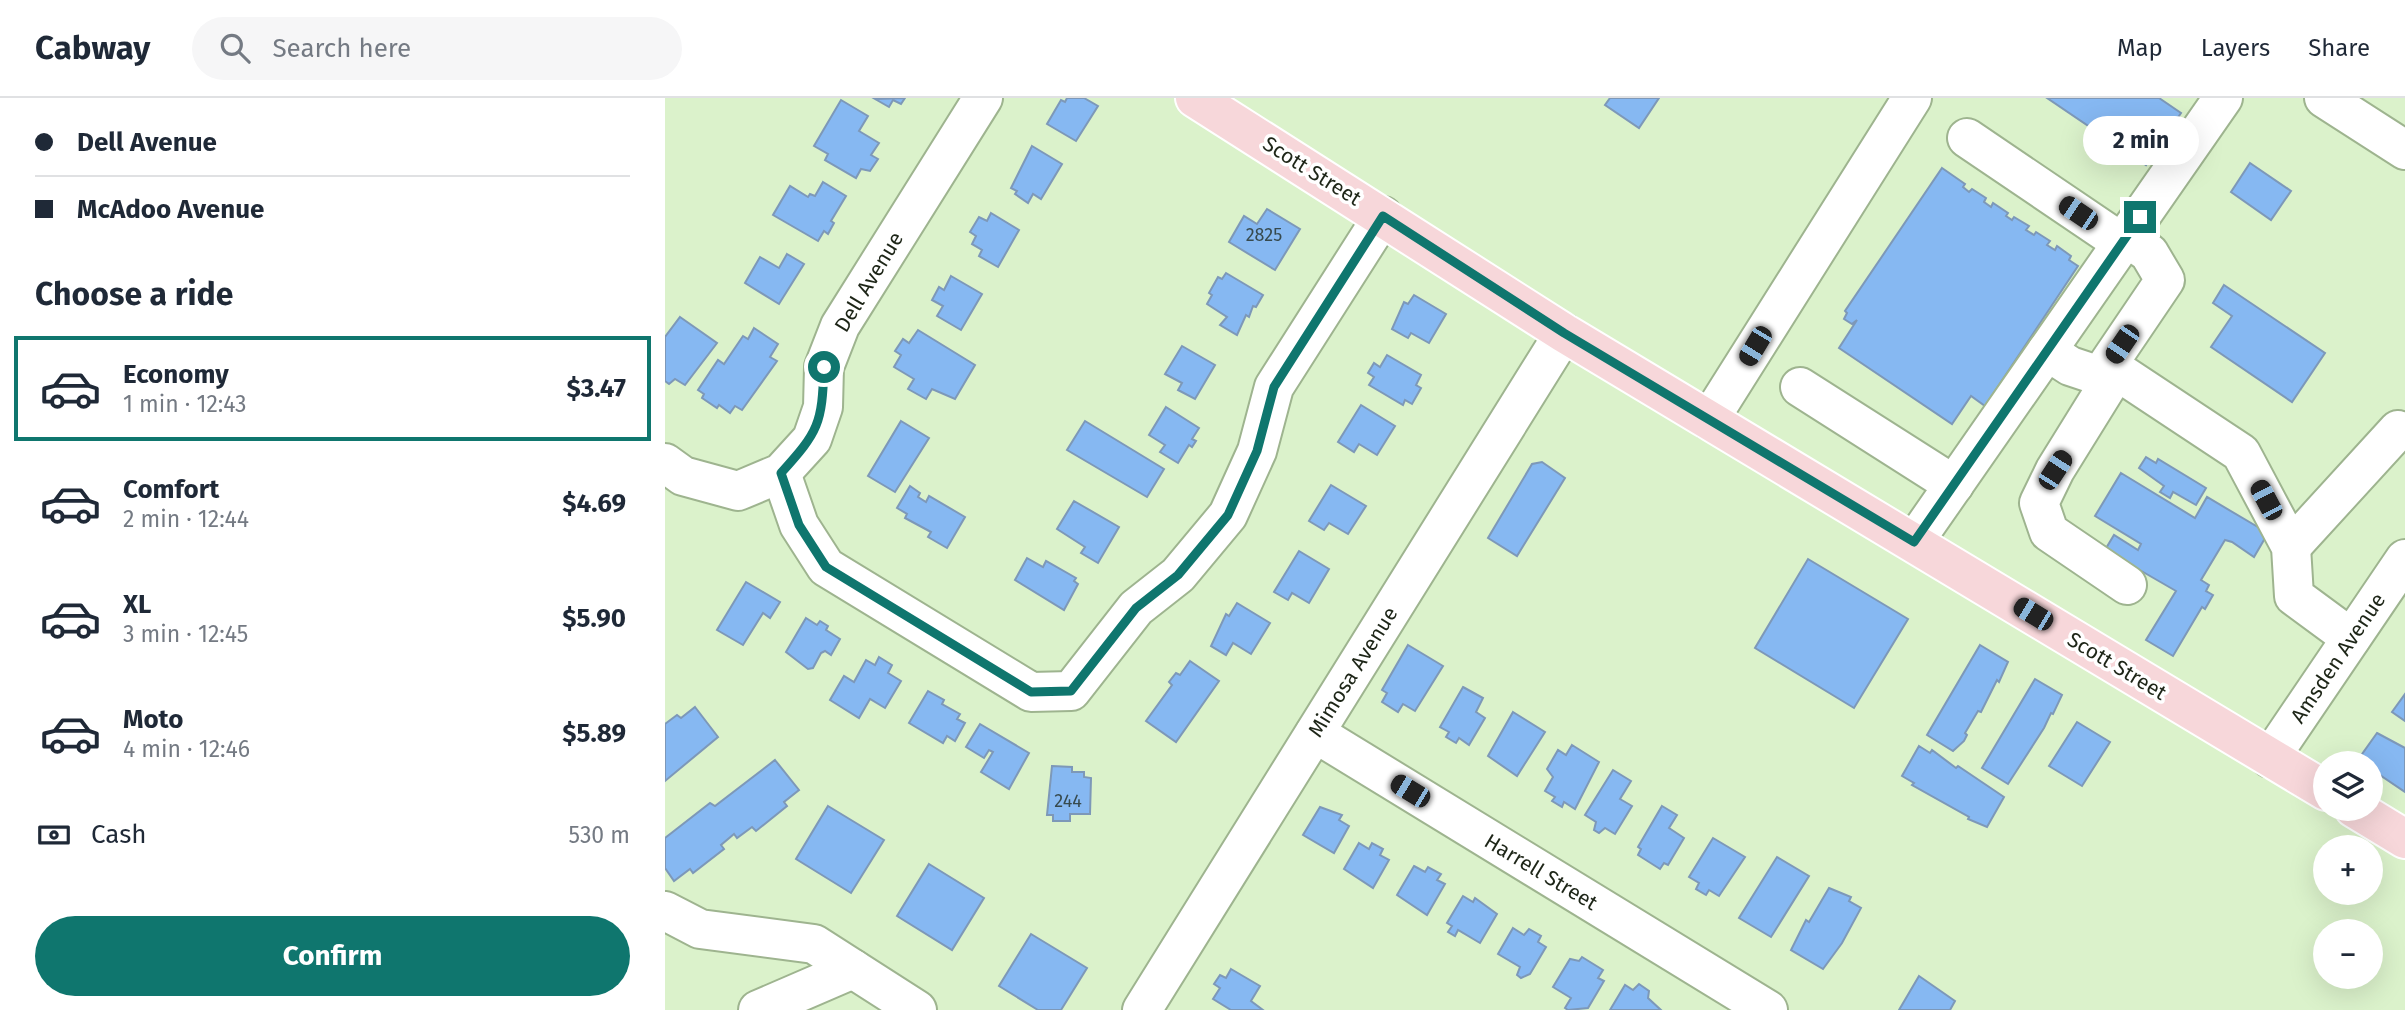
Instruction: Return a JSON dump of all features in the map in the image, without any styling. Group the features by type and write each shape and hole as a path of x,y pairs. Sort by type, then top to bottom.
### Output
{"main road":[{"name":"Scott Street","path":"1200,99 1564,333 2313,783"},
{"path":"2375,821 2405,839"}],"street":[{"name":"Dell Avenue","path":"781,473 812,439 823,407 824,367 840,326 983,98"},
{"path":"1709,420 1912,98"},
{"path":"1914,542 2223,98"},
{"path":"2324,98 2405,149"},
{"path":"1967,138 2124,240 2149,253 2165,280 2112,368 2039,503 2049,532 2127,584"},
{"path":"665,463 683,476 738,491 781,473 799,525 826,567 1031,692 1071,691 1136,608 1178,575 1228,515 1257,451 1274,387 1383,216"},
{"name":"Mimosa Avenue","path":"1142,1010 1564,333"},
{"path":"2047,351 2070,366 2100,376 2112,368"},
{"path":"2112,368 2241,453 2291,547 2294,596 2351,638"},
{"path":"1800,387 1954,485"},
{"path":"2291,547 2398,430"},
{"name":"Amsden Avenue","path":"2270,758 2405,559"},
{"name":"Harrell Street","path":"1315,733 1767,1010"},
{"path":"665,911 700,929 814,944 917,1010"},
{"path":"758,1010 853,969"}],"building":[{"path":"905,98 901,104 893,100 889,107 875,99"},
{"path":"1067,98 1084,98 1098,106 1076,141 1047,124 1061,100 1065,102"},
{"path":"1610,98 1659,98 1639,128 1605,105"},
{"path":"2047,98 2159,98 2181,113 2146,165"},
{"path":"841,100 868,116 859,131 879,143 871,155 878,159 870,171 861,169 856,178 825,160 828,154 814,146"},
{"path":"1032,146 1062,164 1041,199 1033,194 1028,203 1011,188"},
{"path":"2250,163 2291,191 2271,220 2231,192"},
{"path":"1942,168 1965,184 1963,187 1969,192 1972,189 1986,198 1984,202 1991,207 1993,203 2008,213 2006,216 2012,220 2014,217 2029,226 2026,230 2034,235 2036,232 2050,241 2047,245 2055,250 2057,246 2071,256 2069,260 2078,266 1985,406 1971,396 1952,424 1839,348 1857,320 1852,324 1844,319 1847,313 1845,311"},
{"path":"823,182 846,196 831,221 834,223 828,234 824,231 818,241 773,215 790,186 808,197 810,194 815,196"},
{"path":"1267,209 1300,229 1275,270 1229,242 1244,216 1257,224"},
{"path":"991,213 1019,230 998,267 979,256 982,250 972,244 976,236 970,232 979,217 987,221"},
{"path":"787,254 804,264 779,304 745,283 760,257 779,268"},
{"path":"1226,273 1263,295 1256,307 1253,306 1249,317 1246,315 1237,335 1220,325 1227,317 1207,304 1212,295 1209,293 1218,277 1222,279"},
{"path":"951,276 982,294 961,330 937,316 943,306 932,300 939,287 944,290"},
{"path":"2224,285 2325,353 2292,402 2211,347 2232,316 2213,303"},
{"path":"1414,295 1446,314 1429,343 1411,333 1408,338 1392,329 1404,302 1408,304"},
{"path":"680,317 717,343 685,385 675,379 669,384 665,381 665,337"},
{"path":"754,328 778,344 770,357 777,361 742,410 735,406 730,413 702,398 704,394 698,390 718,360 724,364 743,336 748,339"},
{"path":"918,330 975,365 955,399 932,389 926,399 908,389 914,379 894,367 901,355 895,351 903,339 909,343"},
{"path":"1182,346 1215,365 1195,399 1178,390 1182,383 1165,374"},
{"path":"1387,355 1421,375 1416,385 1421,388 1412,404 1405,400 1403,405 1369,385 1374,377 1368,373 1374,363 1380,367"},
{"path":"1361,405 1395,426 1377,455 1359,444 1354,452 1338,442"},
{"path":"1166,407 1199,428 1192,439 1196,441 1192,447 1189,445 1178,463 1160,452 1165,445 1149,435"},
{"path":"901,421 929,438 895,492 868,476"},
{"path":"1085,421 1164,469 1147,497 1067,450"},
{"path":"2146,457 2156,463 2158,459 2206,488 2196,505 2173,492 2170,498 2160,492 2164,486 2139,468"},
{"path":"1542,462 1565,478 1517,556 1488,538 1532,464"},
{"path":"2121,473 2195,518 2207,497 2268,533 2254,557 2225,540 2201,580 2209,585 2206,591 2213,595 2205,609 2202,607 2173,656 2146,640 2176,591 2105,550 2114,535 2138,550 2141,544 2095,516"},
{"path":"1331,485 1366,506 1348,534 1329,523 1324,530 1309,521"},
{"path":"910,486 920,493 918,497 926,502 929,496 965,517 947,548 928,537 931,532 905,518 907,514 897,508"},
{"path":"1074,501 1119,527 1098,563 1081,553 1085,547 1057,529"},
{"path":"1299,551 1329,569 1309,603 1292,593 1288,600 1274,592"},
{"path":"1027,558 1043,567 1046,561 1076,578 1074,581 1078,584 1064,610 1015,580"},
{"path":"1808,559 1908,619 1854,708 1755,648"},
{"path":"746,582 780,602 770,618 763,613 743,645 717,630"},
{"path":"1237,603 1270,623 1251,654 1233,643 1226,655 1211,646 1226,614 1229,616"},
{"path":"806,618 817,625 820,621 828,626 826,630 840,639 831,655 825,651 821,653 813,668 808,669 786,652"},
{"path":"1408,645 1443,666 1415,711 1403,704 1398,712 1382,702 1387,693 1382,690"},
{"path":"1980,645 2008,662 1981,712 1978,711 1965,733 1967,735 1964,741 1953,751 1927,735"},
{"path":"879,657 892,665 888,673 901,681 885,708 870,699 859,718 830,700 844,676 854,682 866,660 875,665"},
{"path":"1190,661 1219,681 1176,742 1146,721 1172,685 1169,682 1176,673 1180,675"},
{"path":"2035,679 2062,695 2053,714 2051,713 2008,784 1982,768"},
{"path":"1463,687 1483,698 1476,712 1485,718 1469,745 1459,738 1456,743 1446,737 1449,732 1440,727"},
{"path":"928,691 944,700 942,704 960,714 957,719 965,723 955,741 947,736 943,743 909,723"},
{"path":"2405,694 2405,721 2392,712"},
{"path":"695,707 718,737 665,781 665,724 677,715 681,718"},
{"path":"1513,712 1545,732 1517,776 1488,756"},
{"path":"2077,722 2110,742 2082,786 2049,766"},
{"path":"980,724 1029,753 1009,789 981,772 993,752 989,750 984,758 966,747"},
{"path":"2377,733 2405,748 2405,792 2383,777 2383,751 2364,751"},
{"path":"1572,745 1599,762 1575,809 1564,802 1562,807 1552,801 1555,797 1545,791 1553,777 1547,769 1558,750 1566,755"},
{"path":"1919,746 1930,753 1932,750 2004,797 1987,827 1968,819 1969,817 1912,785 1914,783 1902,776"},
{"path":"775,760 799,790 784,802 787,806 756,831 752,827 737,838 734,834 721,845 724,849 693,873 690,869 674,881 665,868 665,838 710,803 715,806"},
{"path":"1052,766 1072,767 1072,772 1084,772 1084,777 1091,778 1090,814 1070,814 1070,821 1053,821 1053,815 1047,815"},
{"path":"1613,770 1631,781 1620,799 1632,806 1615,834 1605,828 1599,833 1594,830 1596,822 1585,815"},
{"path":"828,806 884,840 851,893 796,859"},
{"path":"1662,806 1677,815 1669,828 1684,838 1668,865 1664,863 1660,869 1638,855 1641,849 1638,847"},
{"path":"1320,807 1342,815 1339,820 1349,826 1334,853 1303,835"},
{"path":"1713,838 1745,857 1719,896 1709,890 1706,895 1696,889 1699,883 1689,877"},
{"path":"1359,843 1369,849 1372,843 1383,849 1380,855 1389,860 1373,888 1344,869"},
{"path":"1777,857 1809,876 1771,937 1739,918"},
{"path":"929,864 984,898 952,950 897,916"},
{"path":"1414,866 1425,872 1428,867 1441,874 1437,880 1445,884 1427,915 1397,895"},
{"path":"1829,888 1851,897 1849,901 1861,908 1842,943 1823,969 1791,950 1806,920 1809,922"},
{"path":"1463,896 1473,902 1475,898 1497,914 1480,943 1458,930 1455,936 1448,932 1452,926 1447,923"},
{"path":"1513,928 1524,935 1529,929 1541,936 1538,942 1546,947 1530,974 1521,978 1517,975 1520,967 1498,954"},
{"path":"1031,934 1087,968 1061,1010 1038,1010 999,986"},
{"path":"1582,957 1603,970 1598,978 1604,981 1588,1008 1568,1010 1565,1008 1571,998 1553,987 1570,959 1579,961"},
{"path":"1231,969 1260,986 1251,1001 1263,1010 1231,1010 1213,999 1220,988 1214,984 1220,975 1226,978"},
{"path":"1919,976 1955,1001 1950,1010 1899,1010"},
{"path":"1639,984 1649,991 1648,998 1661,1010 1610,1010 1625,985 1633,990"}],"route":[{"path":"824,367 823,407 812,439 781,473 799,525 826,567 1031,692 1071,691 1136,608 1178,575 1228,515 1257,451 1274,387 1383,216 1564,333 1914,542 2140,217"}]}
